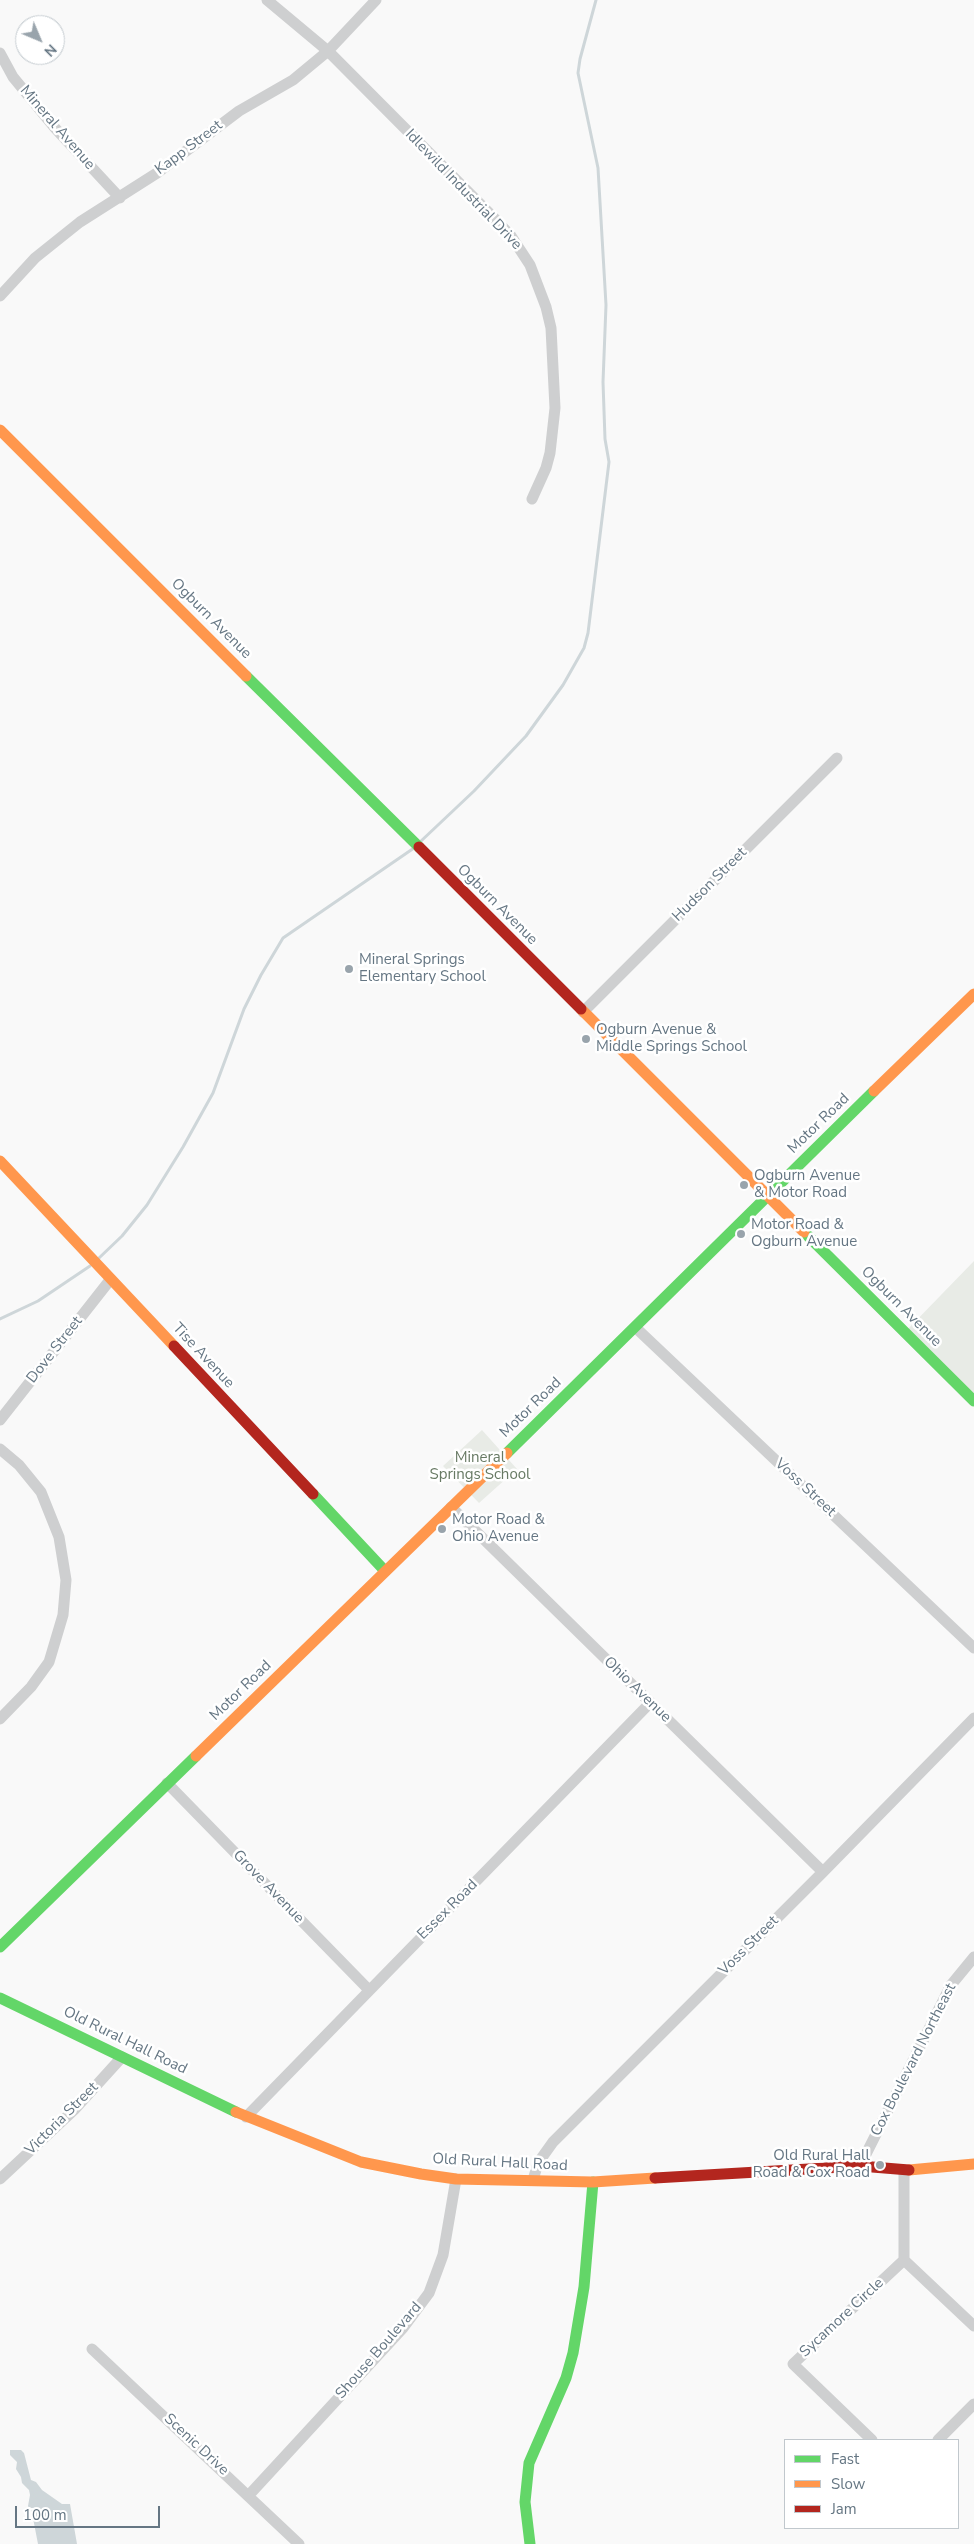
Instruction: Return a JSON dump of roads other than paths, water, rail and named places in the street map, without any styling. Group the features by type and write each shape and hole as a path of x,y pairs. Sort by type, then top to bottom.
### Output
{"street":[{"name":"Idlewild Industrial Drive","path":"267,0 328,51 501,225 522,250 530,265 544,300 550,328 555,408 550,453 546,468 532,499"},
{"name":"Kapp Street","path":"0,296 35,258 80,222 120,198 239,111 293,80 328,51 376,0"},
{"name":"Mineral Avenue","path":"0,53 13,77 54,128 120,198"},
{"name":"Ogburn Avenue","path":"0,430 974,1401"},
{"name":"Hudson Street","path":"583,1012 837,758"},
{"name":"Motor Road","path":"0,1947 636,1328 767,1195 974,994"},
{"name":"Tise Avenue","path":"0,1161 385,1571"},
{"name":"Dove Street","path":"0,1420 110,1280"},
{"name":"Voss Street","path":"636,1328 974,1648"},
{"path":"0,1449 19,1464 40,1492 59,1537 66,1580 63,1616 49,1662 31,1687 0,1720"},
{"name":"Ohio Avenue","path":"451,1507 823,1872"},
{"name":"Essex Road","path":"246,2117 369,1990 517,1842 650,1703"},
{"name":"Voss Street","path":"533,2180 538,2163 553,2142 974,1718"},
{"name":"Grove Avenue","path":"167,1783 369,1990"},
{"name":"Cox Boulevard Northeast","path":"860,2166 951,1985 974,1957"},
{"name":"Old Rural Hall Road","path":"0,1998 246,2117 361,2162 456,2179 593,2182 860,2166 904,2170 974,2164"},
{"name":"Victoria Street","path":"0,2179 74,2110 122,2056"},
{"path":"904,2170 904,2260 974,2326"},
{"name":"Shouse Boulevard","path":"249,2495 403,2328 429,2293 443,2255 456,2179"},
{"path":"530,2544 525,2502 529,2463 566,2378 579,2327 593,2182"},
{"name":"Sycamore Circle","path":"871,2439 793,2364 904,2260"},
{"name":"Scenic Drive","path":"92,2348 299,2544"},
{"path":"939,2439 974,2404"},
{"path":"528,2526 539,2544"}],"waterway":[{"path":"420,842 474,791 526,736 563,685 584,648 588,633 609,462 605,439 603,382 606,305 598,168 578,73 596,0"},
{"path":"99,1258 122,1236 147,1205 183,1147 213,1093 244,1009 283,938 414,848"},
{"path":"0,1319 38,1301 90,1266"}],"place":[{"name":"Mineral Springs Elementary School","path":"349,969"},
{"name":"Ogburn Avenue & Middle Springs School","path":"586,1039"},
{"name":"Ogburn Avenue & Motor Road","path":"744,1185"},
{"name":"Motor Road & Ogburn Avenue","path":"741,1234"},
{"name":"Motor Road & Ohio Avenue","path":"442,1529"},
{"name":"Old Rural Hall Road & Cox Road","path":"880,2165"}],"park label":[{"name":"Mineral Springs School","path":"480,1466"}]}
